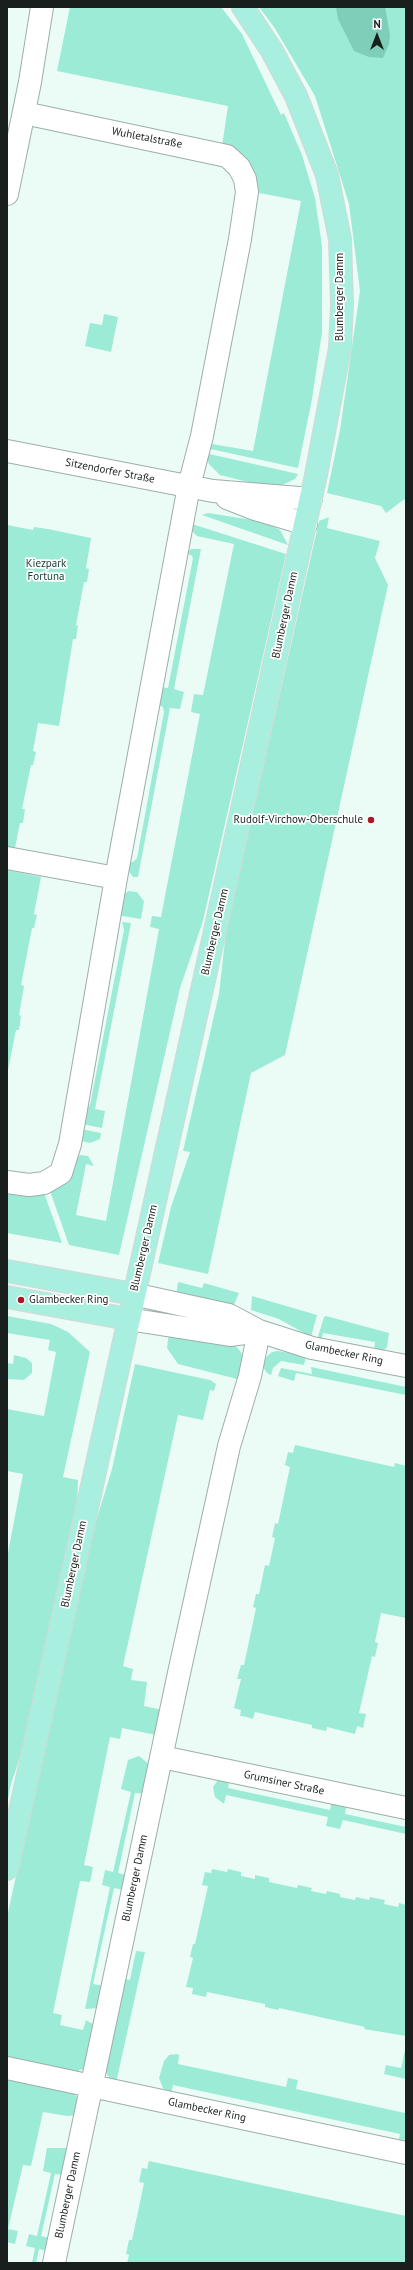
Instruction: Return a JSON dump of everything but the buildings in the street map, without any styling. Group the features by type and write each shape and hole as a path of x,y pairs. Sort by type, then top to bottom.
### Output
{"main road":[{"name":"Blumberger Damm","path":"7,1869 133,1294 306,524 340,348 342,304 340,239 327,175 298,100 272,51 243,7"},
{"path":"7,1270 133,1294"},
{"path":"7,1297 128,1319"}],"street":[{"path":"7,194 24,113 42,7"},
{"name":"Wuhletalstraße","path":"24,113 211,151 227,156 239,167 245,179 247,192 239,247 205,420 189,486"},
{"name":"Sitzendorfer Straße","path":"7,450 189,486 269,504 306,524"},
{"path":"7,1182 29,1185 44,1183 61,1173 70,1144 116,878 189,486"},
{"name":"Sitzendorfer Straße","path":"269,504 311,499"},
{"path":"7,858 116,878"},
{"name":"Glambecker Ring","path":"133,1294 229,1315 259,1331 312,1348 406,1366"},
{"name":"Glambecker Ring","path":"128,1319 230,1335 259,1331"},
{"name":"Blumberger Damm","path":"54,2263 229,1446 250,1376 259,1331"},
{"name":"Grumsiner Straße","path":"162,1757 406,1808"},
{"name":"Glambecker Ring","path":"7,2068 406,2153"}],"green space":[{"path":"70,7 221,7 242,34 281,115 284,113 302,155 315,198 322,246 322,332 312,399 298,468 206,448 212,444 253,451 301,201 254,192 222,146 228,106 57,71"},
{"path":"259,7 406,7 406,498 386,513 381,506 327,493 340,430 360,291 349,204 315,96 274,27"},
{"path":"336,7 385,7 390,35 389,44 383,58 369,57 354,51 338,19"},
{"path":"104,314 118,317 111,352 85,346 90,323 102,325"},
{"path":"205,453 298,474 295,479 282,485 264,486 220,475 209,464"},
{"path":"208,513 265,522 280,530 288,545 202,515"},
{"path":"329,517 327,528 380,541 375,558 388,585 285,1055 251,1073 208,1274 158,1263 171,1207 190,1152 183,1151 219,994 226,931 319,521"},
{"path":"192,524 286,554 203,921 180,988 119,1255 69,1245 49,1188 76,1157 81,1155 88,1156 94,1166 86,1164 76,1215 106,1221 159,929 150,927 152,916 161,917 200,714 191,712 194,694 203,695 234,544 197,536 192,531"},
{"name":"Kiezpark Fortuna","path":"7,525 33,530 34,527 48,529 91,538 86,568 89,569 87,582 84,582 76,625 78,626 76,639 73,639 59,726 38,723 33,751 36,752 33,765 31,765 22,809 25,809 23,823 20,823 14,853 7,852"},
{"path":"191,549 201,549 174,689 184,692 180,709 170,708 138,877 133,877 125,866 126,862 133,862 137,858 164,712 163,707 155,704 159,687 168,688 193,558 191,555 186,554"},
{"path":"7,870 41,877 34,914 37,915 34,928 32,928 21,985 24,986 19,1015 21,1016 19,1030 16,1030 7,1075"},
{"path":"129,891 137,892 144,901 141,919 116,915 123,894"},
{"path":"122,922 131,923 95,1109 105,1111 102,1128 77,1123 90,1105 124,930"},
{"path":"76,1128 101,1133 100,1139 90,1143 81,1141"},
{"path":"43,1190 62,1243 7,1233 7,1191"},
{"path":"178,1282 202,1288 204,1283 239,1293 233,1307 176,1297"},
{"path":"252,1296 317,1315 311,1337 279,1319 251,1310"},
{"path":"7,1316 51,1324 68,1332 90,1352 63,1477 78,1480 77,1507 34,1715 11,1784 7,1804 7,1558 23,1474 7,1471 7,1409 44,1416 56,1352 48,1350 50,1340 7,1333"},
{"path":"326,1316 389,1333 387,1347 381,1353 374,1352 375,1342 323,1333 321,1343 317,1340 324,1317"},
{"path":"169,1333 233,1343 241,1352 244,1360 241,1380 178,1364 167,1348"},
{"path":"278,1351 306,1356 304,1365 281,1361 273,1368 271,1375 267,1373 263,1367 264,1359 272,1352"},
{"path":"14,1355 26,1358 32,1363 32,1373 24,1380 7,1379 7,1363 13,1364"},
{"path":"135,1364 210,1380 216,1384 214,1391 210,1390 203,1420 178,1415 123,1666 133,1669 131,1680 147,1682 144,1706 162,1710 156,1735 122,1728 120,1739 110,1737 84,1865 93,1867 90,1882 80,1881 53,2013 62,2015 60,2025 83,2030 86,2020 96,2026 88,2057 83,2069 70,2074 7,2061 7,1917 90,1541 112,1469"},
{"path":"311,1367 406,1387 406,1395 296,1373 294,1381 278,1376 281,1368 312,1374"},
{"path":"295,1445 394,1467 395,1463 406,1466 406,1618 381,1613 375,1642 378,1643 375,1657 372,1656 359,1713 366,1714 363,1728 357,1726 355,1734 327,1727 326,1731 312,1728 312,1725 255,1712 253,1719 240,1716 241,1710 234,1708 241,1679 237,1679 241,1665 244,1665 256,1608 253,1607 256,1594 259,1594 265,1565 269,1566 275,1538 272,1537 275,1523 278,1524 290,1467 285,1465 288,1452 293,1453"},
{"path":"139,1756 150,1765 144,1794 135,1793 118,1873 127,1875 124,1890 114,1888 93,1984 104,1986 99,2008 85,2009 110,1887 102,1885 105,1870 113,1872 131,1792 121,1789 128,1760"},
{"path":"230,1777 228,1788 330,1810 332,1800 347,1803 345,1814 406,1827 406,1834 343,1820 340,1829 326,1826 328,1817 226,1795 224,1804 215,1797 213,1787 218,1780"},
{"path":"212,1869 227,1872 228,1869 241,1872 241,1876 255,1879 255,1875 269,1878 269,1882 297,1888 298,1885 312,1888 311,1891 326,1894 327,1891 340,1894 340,1897 355,1900 356,1897 369,1900 370,1897 385,1900 384,1904 398,1907 399,1903 406,1905 406,2036 364,2029 365,2027 279,2008 278,2010 265,2007 265,2004 207,1992 206,1997 192,1994 193,1988 186,1987 193,1958 190,1957 193,1944 195,1944 208,1886 202,1885 205,1872 211,1873"},
{"path":"136,1951 145,1952 116,2083 109,2078 103,2067 121,1978 130,1980"},
{"path":"406,2046 406,2079 384,2074 386,2065 401,2068"},
{"path":"169,2055 179,2055 178,2064 286,2087 288,2078 298,2080 296,2089 405,2113 406,2109 406,2139 398,2144 400,2134 173,2085 171,2095 163,2088 159,2078 164,2061"},
{"path":"7,2075 74,2093 78,2099 77,2115 67,2116 43,2112 31,2166 23,2165 8,2229 18,2231 15,2244 7,2242"},
{"path":"47,2148 69,2148 64,2175 55,2174 41,2236 50,2238 48,2251 39,2249 36,2263 32,2263 35,2248 26,2246 29,2234 37,2236 51,2173 43,2171"},
{"path":"149,2161 406,2216 406,2263 127,2263 129,2255 126,2254 129,2240 132,2240 144,2183 139,2182 142,2168 147,2169"}],"place":[{"name":"Rudolf-Virchow-Oberschule","path":"371,820"},
{"name":"Glambecker Ring","path":"21,1300"}]}
